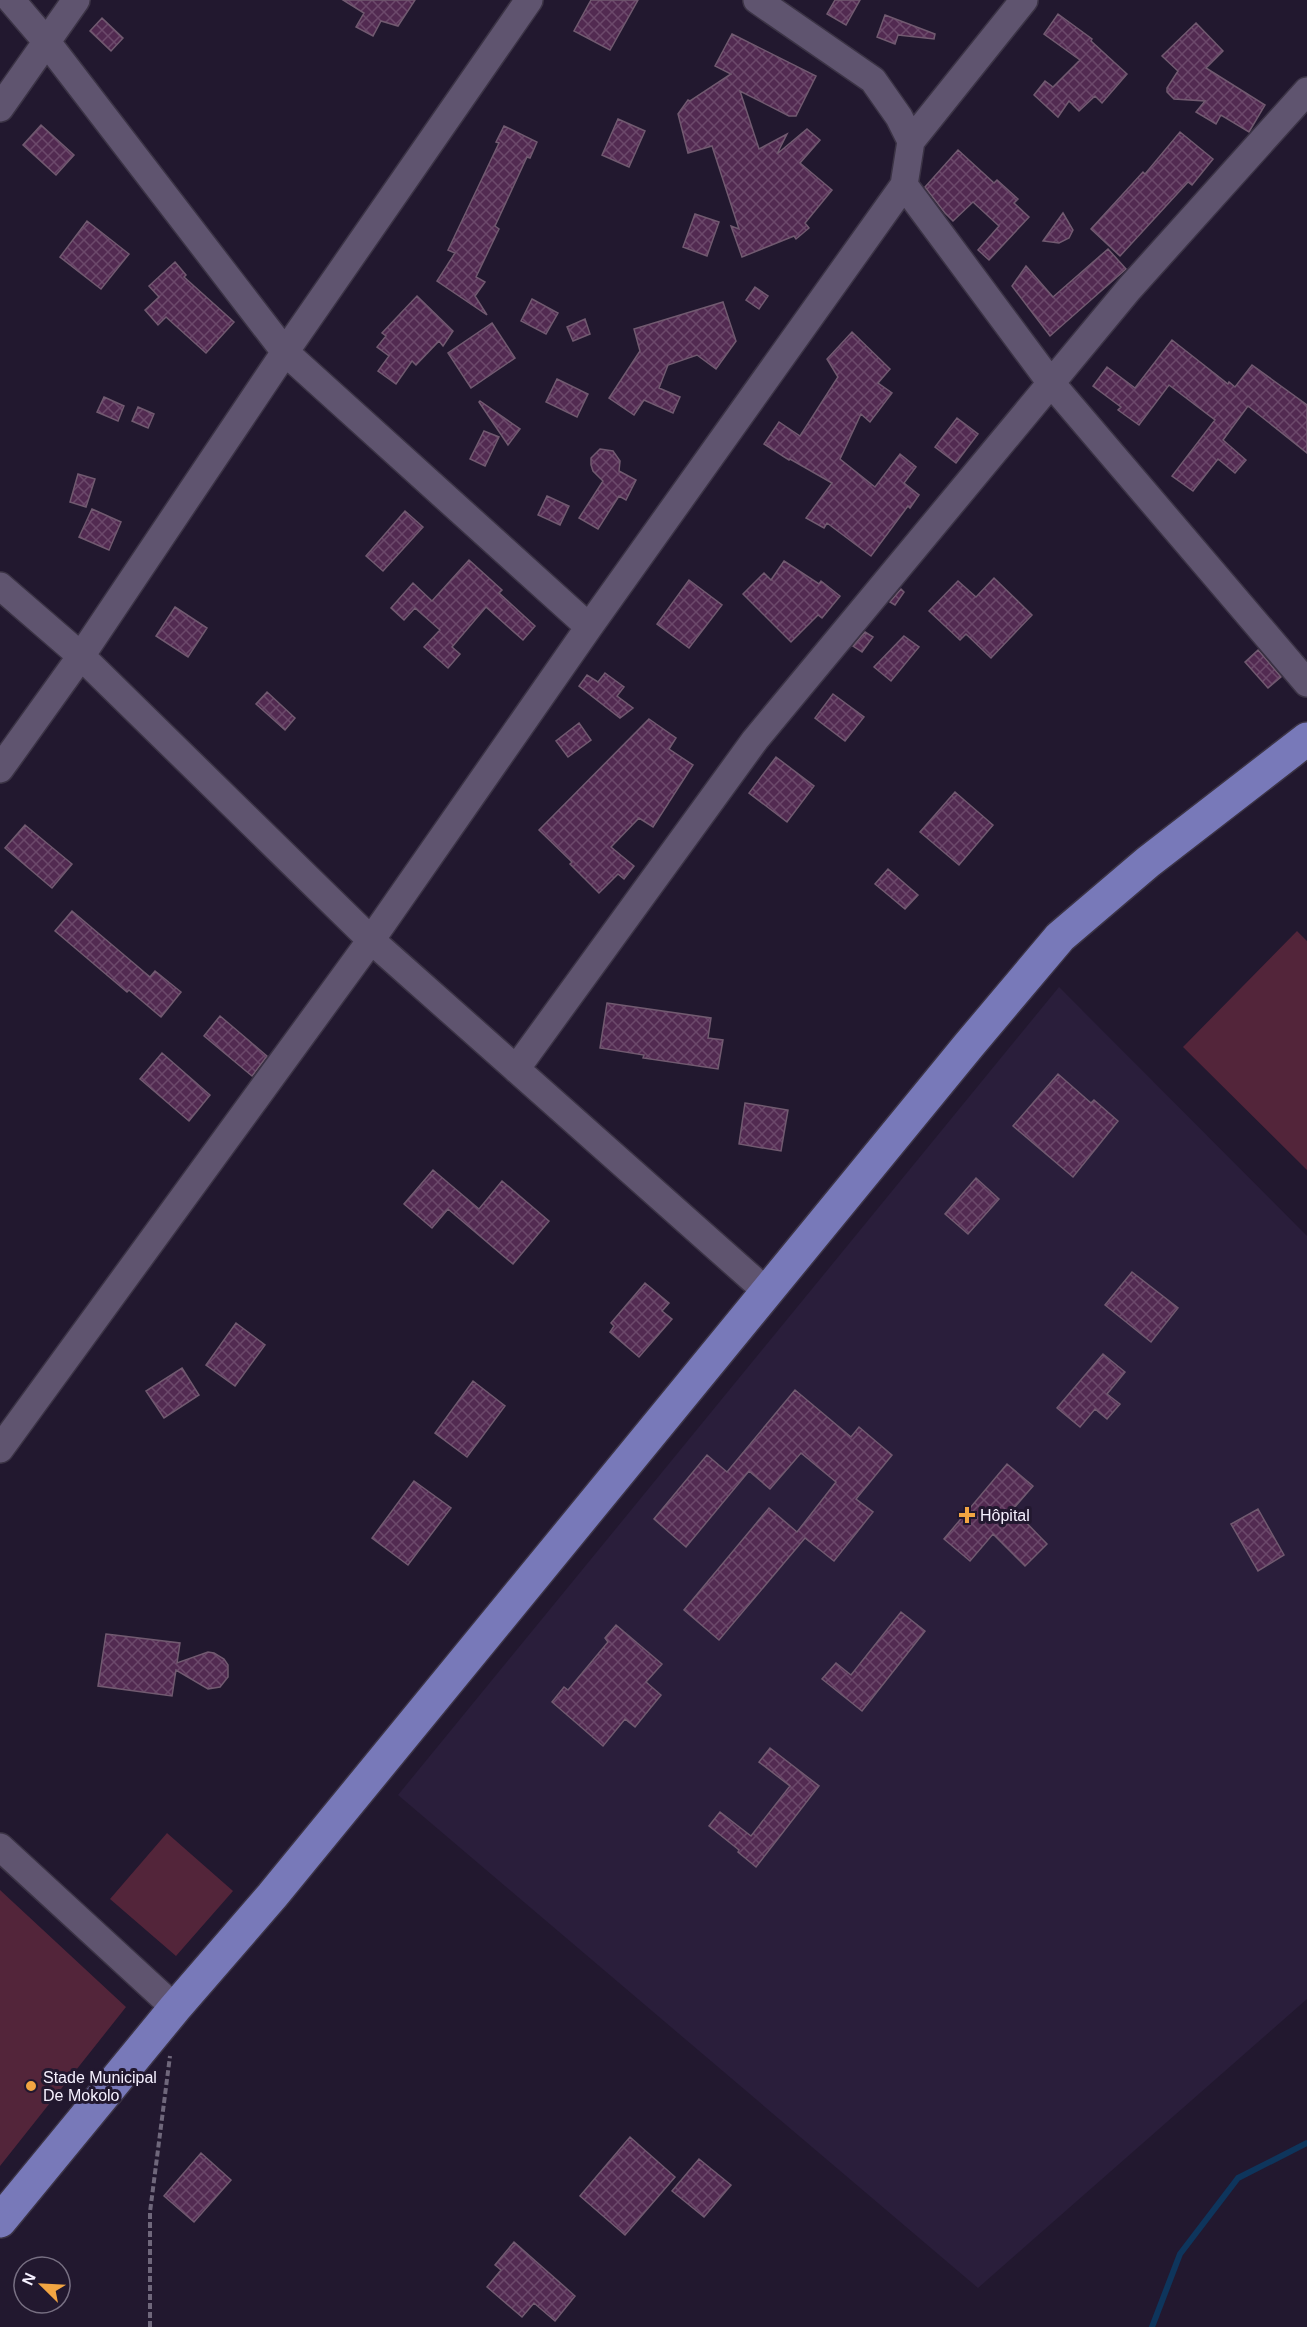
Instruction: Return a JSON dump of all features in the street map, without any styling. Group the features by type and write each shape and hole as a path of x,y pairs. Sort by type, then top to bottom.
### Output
{"main road":[{"path":"0,2221 272,1896 1060,937 1148,862 1307,740"}],"street":[{"path":"11,0 46,41 285,352 589,627"},
{"path":"0,108 76,0"},
{"path":"0,769 81,656 285,352 529,0"},
{"path":"757,0 873,80 899,117 911,141"},
{"path":"0,1449 371,940 589,627 904,184 911,141 1024,0"},
{"path":"516,1069 755,740 1129,289 1307,91"},
{"path":"904,184 1051,383 1307,683"},
{"path":"0,586 81,656 371,940 767,1292"},
{"path":"0,1847 176,2008"}],"path":[{"path":"150,2327 150,2212 170,2050"}],"shaded area":[{"path":"1297,931 1307,941 1307,1170 1183,1047"},
{"name":"Hôpital","path":"1059,987 1307,1236 1307,1999 978,2288 398,1795"},
{"path":"167,1833 233,1891 176,1956 110,1899"},
{"name":"Stade Municipal De Mokolo","path":"0,1890 126,2007 0,2166"}],"building":[{"path":"343,0 415,0 398,26 381,21 373,36 356,27 364,13"},
{"path":"591,0 638,0 610,50 574,31"},
{"path":"835,0 860,0 846,25 827,14"},
{"path":"1058,14 1092,39 1091,41 1127,74 1102,103 1095,96 1079,111 1069,101 1058,117 1034,95 1045,81 1053,87 1080,60 1044,34"},
{"path":"885,15 935,34 934,39 898,35 895,44 877,37"},
{"path":"102,18 123,38 111,51 90,31"},
{"path":"1196,23 1223,51 1206,68 1265,105 1249,132 1221,115 1216,124 1196,112 1205,101 1174,99 1167,92 1167,88 1178,71 1162,56"},
{"path":"732,34 816,76 796,116 789,116 740,91 759,149 787,134 777,154 807,129 820,140 800,163 832,190 805,223 809,228 796,239 794,236 742,257 731,226 739,229 712,146 688,153 678,114 688,100 690,101 731,74 715,66"},
{"path":"618,119 645,131 629,167 602,155"},
{"path":"41,125 74,155 56,175 23,145"},
{"path":"504,126 537,142 530,158 527,157 495,226 499,229 476,277 485,282 475,296 487,315 437,281 455,253 448,250 499,143 496,142"},
{"path":"1180,132 1213,159 1192,185 1188,182 1120,256 1091,229 1143,172 1145,174"},
{"path":"958,150 994,183 997,180 1018,199 1014,203 1029,217 989,260 978,250 999,226 973,202 953,221 925,187"},
{"path":"1063,213 1073,230 1069,238 1059,243 1043,241"},
{"path":"695,214 719,222 707,256 683,247"},
{"path":"87,221 129,254 101,289 60,257"},
{"path":"1108,249 1126,269 1050,336 1012,286 1026,266 1053,297"},
{"path":"175,262 186,275 184,277 234,322 206,353 166,317 158,325 145,310 159,297 149,286"},
{"path":"755,287 768,296 759,309 746,300"},
{"path":"417,296 453,331 443,346 439,341 416,365 412,361 396,384 378,371 389,356 377,347 386,336 382,333"},
{"path":"532,299 558,313 546,334 521,321"},
{"path":"723,302 736,341 716,369 697,355 668,365 659,388 680,397 673,413 644,400 634,415 609,398 640,351 634,329"},
{"path":"585,319 590,334 573,341 567,327"},
{"path":"492,323 515,358 471,388 448,353"},
{"path":"852,332 890,369 878,383 892,393 870,422 861,414 840,459 875,487 900,454 916,467 904,483 919,495 910,508 908,506 871,556 827,523 824,528 806,518 832,483 764,444 779,422 800,436 838,377 827,359"},
{"path":"1172,340 1228,384 1229,382 1235,387 1252,365 1307,405 1307,453 1248,406 1223,440 1246,460 1235,473 1218,459 1193,491 1172,476 1215,420 1169,385 1139,425 1118,410 1121,407 1093,386 1107,367 1135,388"},
{"path":"557,379 588,394 577,417 546,402"},
{"path":"104,397 124,406 118,421 97,412"},
{"path":"479,402 520,429 508,445"},
{"path":"138,407 154,414 148,428 132,421"},
{"path":"957,418 978,434 956,463 935,447"},
{"path":"484,431 499,437 485,466 470,459"},
{"path":"600,449 613,451 620,461 619,471 636,480 626,500 619,496 598,529 579,518 603,481 593,471 591,465 591,458"},
{"path":"78,474 95,479 86,507 70,502"},
{"path":"547,496 569,506 560,525 538,515"},
{"path":"92,509 121,522 109,550 79,537"},
{"path":"405,511 423,527 383,571 366,556"},
{"path":"469,560 502,590 499,593 535,626 523,640 486,607 452,647 460,654 448,668 424,647 440,630 415,608 404,620 391,608 413,583 432,601"},
{"path":"784,561 819,584 821,581 840,596 822,618 818,615 791,642 743,594 764,573 771,580"},
{"path":"994,578 1032,615 991,658 966,634 960,640 929,611 958,581 976,597"},
{"path":"689,580 722,605 689,648 657,624"},
{"path":"901,589 904,592 895,605 890,602"},
{"path":"175,607 207,628 188,657 156,636"},
{"path":"865,632 873,637 862,652 853,646"},
{"path":"904,636 919,647 891,681 874,667"},
{"path":"1258,650 1281,677 1268,688 1245,662"},
{"path":"605,673 624,687 617,696 633,708 620,718 579,686 587,675 598,682"},
{"path":"267,692 295,718 285,730 256,704"},
{"path":"833,694 864,717 845,741 815,718"},
{"path":"649,719 676,738 669,749 693,765 653,827 639,818 611,847 634,866 624,879 618,874 599,893 570,864 572,862 539,830"},
{"path":"579,723 591,740 568,757 556,741"},
{"path":"776,757 814,786 787,822 749,793"},
{"path":"955,792 993,825 959,865 920,832"},
{"path":"25,825 72,864 52,888 5,848"},
{"path":"888,869 918,895 905,909 875,884"},
{"path":"72,911 150,977 155,971 181,992 161,1017 129,990 127,992 55,931"},
{"path":"607,1003 711,1018 708,1038 723,1040 718,1069 643,1058 644,1055 600,1048"},
{"path":"220,1016 267,1056 252,1076 204,1036"},
{"path":"162,1053 210,1095 189,1121 140,1079"},
{"path":"1058,1074 1091,1103 1094,1100 1118,1121 1073,1177 1013,1126"},
{"path":"745,1103 788,1110 781,1151 739,1144"},
{"path":"433,1170 479,1209 502,1181 549,1221 513,1264 448,1209 432,1228 404,1204"},
{"path":"976,1178 999,1199 968,1234 945,1214"},
{"path":"1132,1272 1178,1308 1151,1342 1105,1305"},
{"path":"645,1283 669,1303 662,1311 672,1319 639,1357 610,1332 614,1326 611,1323"},
{"path":"236,1323 265,1345 235,1386 206,1365"},
{"path":"1103,1354 1125,1372 1107,1394 1120,1404 1107,1419 1095,1409 1080,1427 1057,1408"},
{"path":"182,1368 199,1395 164,1418 146,1391"},
{"path":"473,1381 505,1406 467,1457 435,1433"},
{"path":"795,1390 851,1437 859,1427 892,1455 856,1499 873,1512 834,1561 805,1538 719,1640 684,1610 769,1508 797,1532 836,1482 801,1453 770,1489 749,1471 686,1547 654,1519 707,1455 727,1472"},
{"path":"1007,1464 1033,1486 1013,1509 1047,1544 1025,1566 993,1534 970,1561 944,1539"},
{"path":"414,1481 451,1508 408,1565 372,1538"},
{"path":"1258,1509 1284,1555 1258,1571 1231,1524"},
{"path":"901,1612 925,1631 862,1711 822,1679 836,1663 851,1675"},
{"path":"616,1625 662,1664 646,1682 661,1695 635,1727 625,1719 603,1746 552,1702 564,1687 568,1690 608,1642 605,1638"},
{"path":"106,1634 180,1643 177,1663 208,1652 214,1653 224,1659 228,1665 228,1677 220,1687 208,1689 176,1670 172,1696 98,1686"},
{"path":"770,1748 819,1786 756,1867 709,1826 720,1812 751,1836 790,1786 759,1762"},
{"path":"630,2137 675,2177 625,2235 580,2196"},
{"path":"201,2153 231,2180 194,2222 164,2196"},
{"path":"699,2159 731,2185 704,2217 672,2191"},
{"path":"514,2242 575,2296 555,2321 534,2303 522,2317 487,2287 501,2270 495,2265"}],"waterway":[{"path":"1152,2327 1180,2254 1238,2178 1307,2143"}],"place":[{"name":"Hôpital","path":"967,1515"},
{"name":"Stade Municipal De Mokolo","path":"31,2086"}]}
